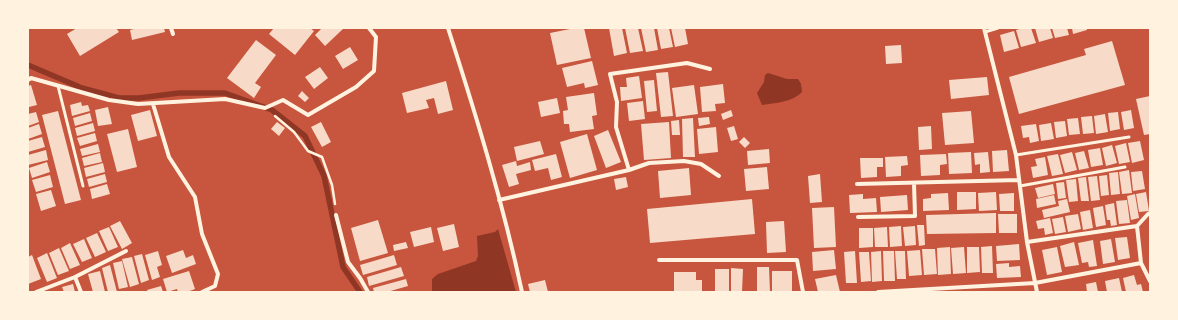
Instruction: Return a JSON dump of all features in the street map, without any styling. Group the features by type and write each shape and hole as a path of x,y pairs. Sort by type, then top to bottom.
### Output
{"street":[{"path":"171,28 173,34"},
{"path":"28,80 31,78 109,100 138,104 225,100 264,108 283,100 308,115 356,87 374,71 376,37 369,28"},
{"path":"448,28 468,89 513,251 522,292"},
{"path":"985,30 1016,154 1027,242 1037,292"},
{"path":"629,170 616,127 617,102 610,74 688,63 710,69"},
{"path":"153,104 169,157 194,197 202,234 218,274 215,286 202,292"},
{"path":"499,200 629,170 649,163 684,161 701,164 720,176"},
{"path":"857,184 1019,180"},
{"path":"858,217 915,216 914,183"},
{"path":"1027,242 1137,226 1150,213"},
{"path":"336,215 348,262 368,292"},
{"path":"1137,226 1141,263 1150,281"},
{"path":"36,292 75,277 126,251"},
{"path":"659,260 798,260 803,292"},
{"path":"878,292 1035,283 1141,263"},
{"path":"75,277 81,292"}],"lane":[{"path":"985,30 998,28"},
{"path":"58,86 83,186"},
{"path":"1016,154 1129,137"},
{"path":"1020,186 1125,167"}],"path":[{"path":"264,108 280,119 294,132 308,152 322,157 332,185 336,215"}],"shaded area":[{"path":"768,73 787,79 798,79 801,84 802,92 789,100 762,105 757,93 764,82 765,75"},
{"path":"498,229 516,292 432,292 432,279 438,274 476,261 478,256 477,236 495,232"}],"building":[{"path":"77,28 116,28 119,32 80,56 67,34"},
{"path":"138,28 164,28 165,32 132,40 130,30"},
{"path":"274,28 310,28 314,31 295,55 269,34"},
{"path":"322,28 344,28 325,46 315,35"},
{"path":"575,28 584,28 591,58 557,65 550,33"},
{"path":"609,28 622,28 627,53 614,56"},
{"path":"625,28 638,28 643,51 630,53"},
{"path":"641,28 654,28 658,50 646,52"},
{"path":"657,28 669,28 673,47 661,49"},
{"path":"671,28 685,28 688,44 675,47"},
{"path":"1031,28 1036,43 1021,47 1016,30"},
{"path":"1035,28 1050,28 1053,38 1039,42"},
{"path":"1052,28 1067,28 1069,35 1055,38"},
{"path":"1072,28 1087,28 1087,30 1073,34"},
{"path":"1014,31 1019,48 1004,52 1000,35"},
{"path":"256,40 276,55 255,83 261,87 254,98 227,78"},
{"path":"1112,41 1125,85 1019,114 1009,77 1086,55 1084,49"},
{"path":"901,45 902,63 886,64 885,46"},
{"path":"350,47 358,60 343,69 335,56"},
{"path":"592,61 598,85 585,88 584,83 567,87 562,68"},
{"path":"320,67 328,78 314,89 305,77"},
{"path":"668,72 673,116 661,117 656,73"},
{"path":"639,76 642,98 621,101 620,87 627,87 626,78"},
{"path":"987,77 989,95 951,99 949,80"},
{"path":"654,80 657,111 647,112 644,81"},
{"path":"446,81 453,110 438,114 434,98 426,100 429,108 407,113 402,93"},
{"path":"723,84 725,103 715,104 716,111 702,112 700,87"},
{"path":"31,85 37,105 29,107 28,86"},
{"path":"694,85 698,114 676,117 672,88"},
{"path":"302,91 309,98 305,102 298,96"},
{"path":"594,93 597,115 592,116 594,129 570,132 569,124 564,124 563,111 568,110 566,97"},
{"path":"1150,96 1150,134 1144,135 1136,99"},
{"path":"557,98 560,113 541,117 538,102"},
{"path":"643,101 645,119 629,121 627,103"},
{"path":"81,102 82,106 88,105 90,111 72,116 70,105"},
{"path":"108,107 112,124 98,126 95,110"},
{"path":"150,110 157,136 138,141 131,115"},
{"path":"731,110 733,116 723,120 721,114"},
{"path":"1131,110 1134,128 1124,130 1121,112"},
{"path":"58,111 81,200 65,204 42,115"},
{"path":"971,111 974,143 945,145 942,113"},
{"path":"36,112 39,122 28,126 28,114"},
{"path":"1118,112 1120,129 1110,131 1108,113"},
{"path":"90,113 92,121 75,126 73,118"},
{"path":"1105,114 1108,132 1096,134 1094,116"},
{"path":"1092,116 1094,133 1083,134 1081,117"},
{"path":"709,117 710,124 699,126 698,118"},
{"path":"693,118 695,157 683,157 682,119"},
{"path":"1078,118 1080,134 1069,135 1067,119"},
{"path":"679,120 680,135 672,135 671,121"},
{"path":"1065,121 1067,136 1056,138 1054,122"},
{"path":"277,122 285,128 279,136 271,129"},
{"path":"321,122 331,142 322,147 311,127"},
{"path":"669,122 671,158 644,160 641,124"},
{"path":"93,123 95,131 77,136 75,128"},
{"path":"1051,123 1054,139 1041,141 1039,125"},
{"path":"39,124 42,134 28,139 28,128"},
{"path":"1036,124 1039,141 1030,143 1029,137 1023,138 1021,126"},
{"path":"734,126 738,139 731,141 727,128"},
{"path":"931,126 932,149 919,150 918,127"},
{"path":"716,127 718,152 699,154 697,129"},
{"path":"128,129 137,167 117,172 107,134"},
{"path":"608,130 621,162 606,168 594,136"},
{"path":"95,133 97,141 80,146 77,138"},
{"path":"587,134 597,170 570,178 560,142"},
{"path":"42,137 45,147 28,152 28,141"},
{"path":"744,137 750,143 745,148 739,142"},
{"path":"540,141 544,154 517,161 514,147"},
{"path":"1140,141 1144,160 1132,163 1128,143"},
{"path":"1126,143 1130,162 1119,164 1115,146"},
{"path":"98,144 100,152 82,156 80,149"},
{"path":"1112,145 1117,163 1106,166 1102,148"},
{"path":"1100,148 1103,165 1091,167 1088,150"},
{"path":"769,149 770,163 748,165 747,151"},
{"path":"46,150 48,160 28,165 28,155"},
{"path":"1007,150 1009,171 993,172 992,151"},
{"path":"1084,151 1089,168 1079,170 1075,153"},
{"path":"971,152 972,173 949,174 948,153"},
{"path":"988,152 990,172 980,173 980,164 975,165 974,153"},
{"path":"1072,152 1077,170 1065,173 1060,155"},
{"path":"100,153 102,162 84,166 82,158"},
{"path":"556,154 562,177 551,180 548,168 535,171 532,160"},
{"path":"946,154 947,164 940,165 940,175 921,176 920,155"},
{"path":"1058,154 1063,174 1052,176 1047,156"},
{"path":"907,156 908,165 901,166 901,176 886,177 885,157"},
{"path":"1045,157 1048,175 1033,178 1031,167 1037,166 1035,159"},
{"path":"860,158 883,158 883,167 877,167 877,177 861,178"},
{"path":"516,161 517,166 530,162 531,170 516,174 519,184 509,187 502,165"},
{"path":"47,162 50,172 32,178 29,168"},
{"path":"103,163 105,172 86,177 84,168"},
{"path":"767,167 769,189 746,191 744,169"},
{"path":"689,168 691,195 660,198 658,171"},
{"path":"1129,170 1132,193 1122,194 1119,172"},
{"path":"1142,171 1145,189 1133,191 1131,172"},
{"path":"1118,172 1120,194 1111,195 1109,173"},
{"path":"105,174 107,182 89,187 87,179"},
{"path":"820,174 822,202 810,203 808,176"},
{"path":"50,175 53,187 36,192 32,180"},
{"path":"1107,175 1109,195 1101,196 1099,176"},
{"path":"1097,176 1100,200 1091,201 1088,177"},
{"path":"626,177 628,187 616,190 614,179"},
{"path":"1086,177 1089,201 1081,201 1078,178"},
{"path":"1076,179 1078,201 1069,202 1066,180"},
{"path":"1064,182 1066,198 1058,199 1056,183"},
{"path":"107,184 110,194 92,199 90,189"},
{"path":"1053,184 1055,194 1038,198 1035,188"},
{"path":"51,190 56,206 41,211 36,194"},
{"path":"957,192 976,192 976,209 957,210"},
{"path":"996,192 997,210 979,211 978,193"},
{"path":"1146,192 1149,211 1139,212 1136,194"},
{"path":"948,193 949,210 923,211 923,199 931,198 931,194"},
{"path":"1014,193 1014,211 1000,211 999,194"},
{"path":"863,194 863,199 876,198 877,212 850,213 849,195"},
{"path":"1135,194 1139,218 1131,220 1127,196"},
{"path":"907,195 908,210 881,212 880,197"},
{"path":"1054,195 1056,204 1037,208 1036,199"},
{"path":"752,199 755,234 650,243 647,209"},
{"path":"1067,199 1070,212 1044,218 1042,210 1059,206 1058,201"},
{"path":"1127,200 1130,223 1119,224 1116,201"},
{"path":"1114,203 1117,225 1111,226 1110,220 1107,220 1105,205"},
{"path":"1103,206 1106,225 1096,227 1093,208"},
{"path":"834,207 836,247 814,248 812,208"},
{"path":"1090,210 1093,228 1083,230 1080,212"},
{"path":"996,213 996,233 927,234 926,215"},
{"path":"998,214 1017,214 1017,233 999,233"},
{"path":"1078,214 1081,229 1068,232 1065,216"},
{"path":"1063,217 1066,232 1055,234 1052,219"},
{"path":"1050,218 1053,233 1045,235 1044,228 1038,229 1036,221"},
{"path":"378,220 388,253 360,261 351,228"},
{"path":"120,221 132,243 122,249 110,226"},
{"path":"784,221 786,252 767,253 766,222"},
{"path":"454,224 459,247 443,251 437,228"},
{"path":"917,225 924,225 925,245 919,246"},
{"path":"901,226 902,246 890,247 889,227"},
{"path":"915,226 916,245 905,246 903,227"},
{"path":"109,227 118,247 108,251 99,231"},
{"path":"431,227 434,242 414,247 410,232"},
{"path":"887,227 888,247 875,247 874,228"},
{"path":"859,228 873,228 873,247 859,248"},
{"path":"97,233 106,252 95,257 86,238"},
{"path":"1127,237 1130,258 1118,260 1115,238"},
{"path":"84,239 92,258 82,262 73,244"},
{"path":"1111,239 1115,262 1103,264 1100,241"},
{"path":"1093,240 1097,266 1089,267 1088,262 1082,263 1078,243"},
{"path":"406,242 408,248 394,251 393,245"},
{"path":"1074,242 1079,265 1065,267 1060,246"},
{"path":"70,243 80,265 70,269 61,248"},
{"path":"1019,244 1020,260 997,261 996,246"},
{"path":"992,246 993,273 982,273 981,247"},
{"path":"950,247 951,274 938,275 937,248"},
{"path":"964,247 966,273 953,274 951,248"},
{"path":"967,247 979,247 980,272 967,273"},
{"path":"1057,247 1062,272 1047,275 1042,250"},
{"path":"59,248 69,271 58,275 49,253"},
{"path":"922,249 935,249 937,274 924,275"},
{"path":"183,250 186,258 193,255 196,264 172,273 166,256"},
{"path":"834,250 836,269 813,271 812,252"},
{"path":"920,250 922,275 909,276 907,251"},
{"path":"158,251 162,265 157,267 160,277 152,280 145,255"},
{"path":"855,251 857,283 846,283 844,252"},
{"path":"881,251 882,281 872,282 871,252"},
{"path":"883,251 894,251 895,281 884,281"},
{"path":"895,251 905,251 906,279 897,279"},
{"path":"859,252 869,252 871,281 861,282"},
{"path":"47,253 57,278 47,282 37,258"},
{"path":"142,254 149,280 141,283 134,256"},
{"path":"32,255 41,279 28,284 28,257"},
{"path":"394,255 397,265 363,275 360,265"},
{"path":"132,257 139,284 130,287 122,259"},
{"path":"122,261 128,287 119,289 113,263"},
{"path":"1009,263 1009,267 1020,266 1021,277 997,278 996,264"},
{"path":"110,265 117,292 108,292 102,268"},
{"path":"401,267 404,276 369,286 367,277"},
{"path":"757,267 769,267 770,292 757,292"},
{"path":"731,268 743,269 742,292 731,292"},
{"path":"715,269 729,269 729,292 715,292"},
{"path":"100,271 105,292 93,292 88,274"},
{"path":"189,271 195,289 187,292 178,292 177,289 167,292 163,279"},
{"path":"772,271 792,271 792,292 772,292"},
{"path":"674,272 696,272 696,280 702,280 702,292 674,292"},
{"path":"836,275 840,292 818,292 815,279"},
{"path":"1134,275 1137,285 1141,284 1143,292 1126,292 1123,278"},
{"path":"1119,278 1122,292 1107,292 1105,281"},
{"path":"406,279 408,286 387,292 374,292 373,288"},
{"path":"545,280 548,292 530,292 528,284"},
{"path":"1096,282 1098,292 1087,292 1086,284"},
{"path":"73,284 75,292 64,292 62,287"},
{"path":"161,286 163,292 148,292 147,290"}],"waterway":[{"path":"28,65 82,88 119,98 139,98 179,93 225,93 272,110 305,136 324,176 343,267 360,292"}]}
